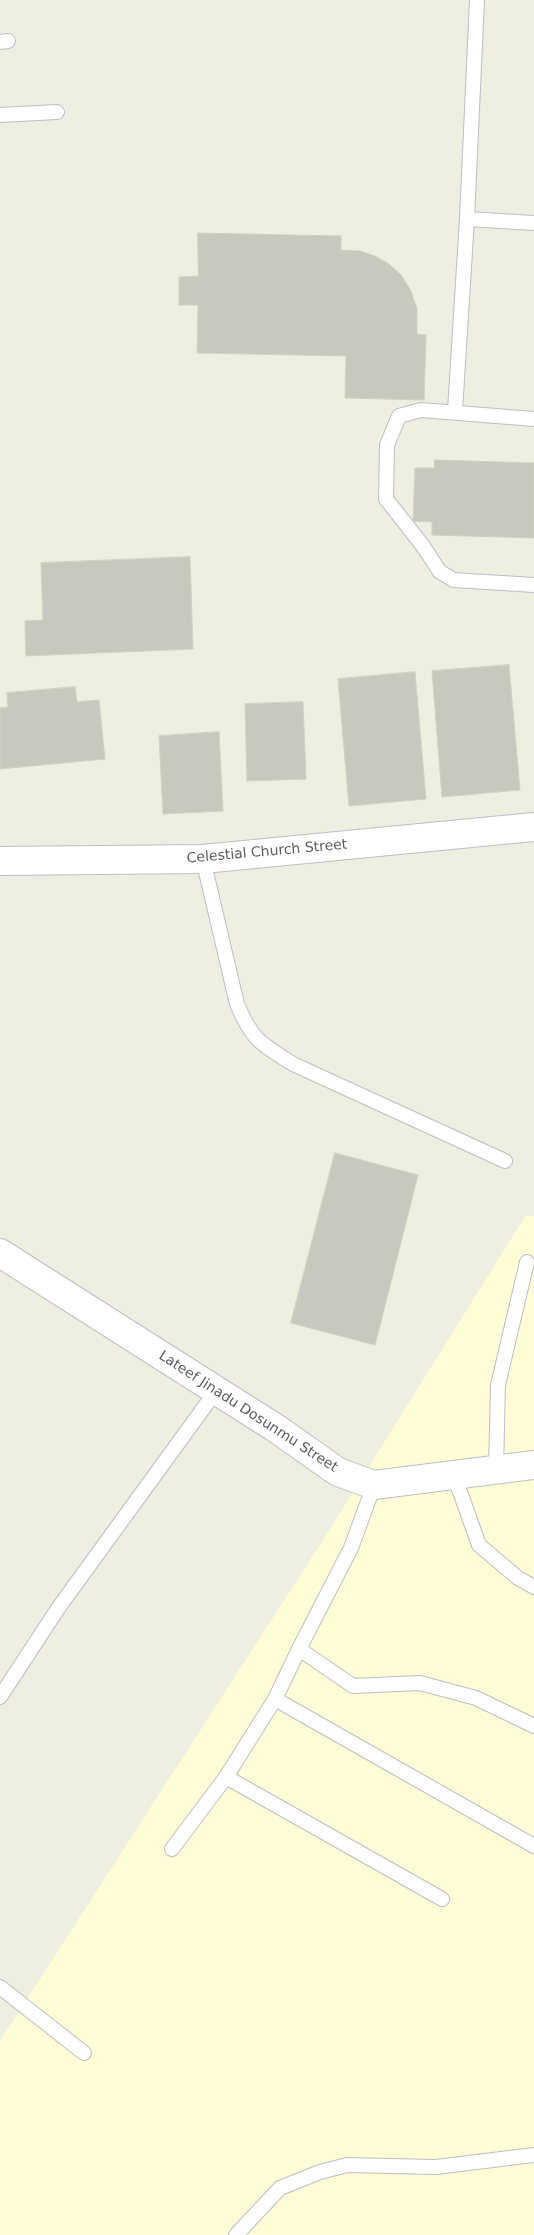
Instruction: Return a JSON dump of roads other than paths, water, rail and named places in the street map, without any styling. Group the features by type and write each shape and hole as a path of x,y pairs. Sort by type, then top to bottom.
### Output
{"street":[{"name":"Celestial Church Street","path":"0,861 203,859 534,827"},
{"name":"Lateef Jinadu Dosunmu Street","path":"0,1253 277,1429 338,1472 374,1485"},
{"path":"374,1485 534,1465"}],"lane":[{"path":"455,411 467,219 477,0"},
{"path":"0,114 57,112"},
{"path":"467,219 534,223"},
{"path":"534,419 455,411 421,410 399,416 387,445 386,499 440,572 454,580 534,586"},
{"path":"203,859 237,1004 246,1027 261,1044 293,1064 505,1161"},
{"path":"496,1470 498,1385 527,1262"},
{"path":"0,1697 59,1607 216,1391"},
{"path":"454,1475 479,1545 518,1578 534,1587"},
{"path":"172,1849 226,1777 275,1699 298,1648 351,1548 374,1485"},
{"path":"298,1648 353,1686 420,1683 476,1698 534,1726"},
{"path":"275,1699 534,1846"},
{"path":"226,1777 442,1899"},
{"path":"0,1987 84,2053"},
{"path":"236,2235 280,2188 320,2172 347,2165 436,2167 534,2155"}]}
